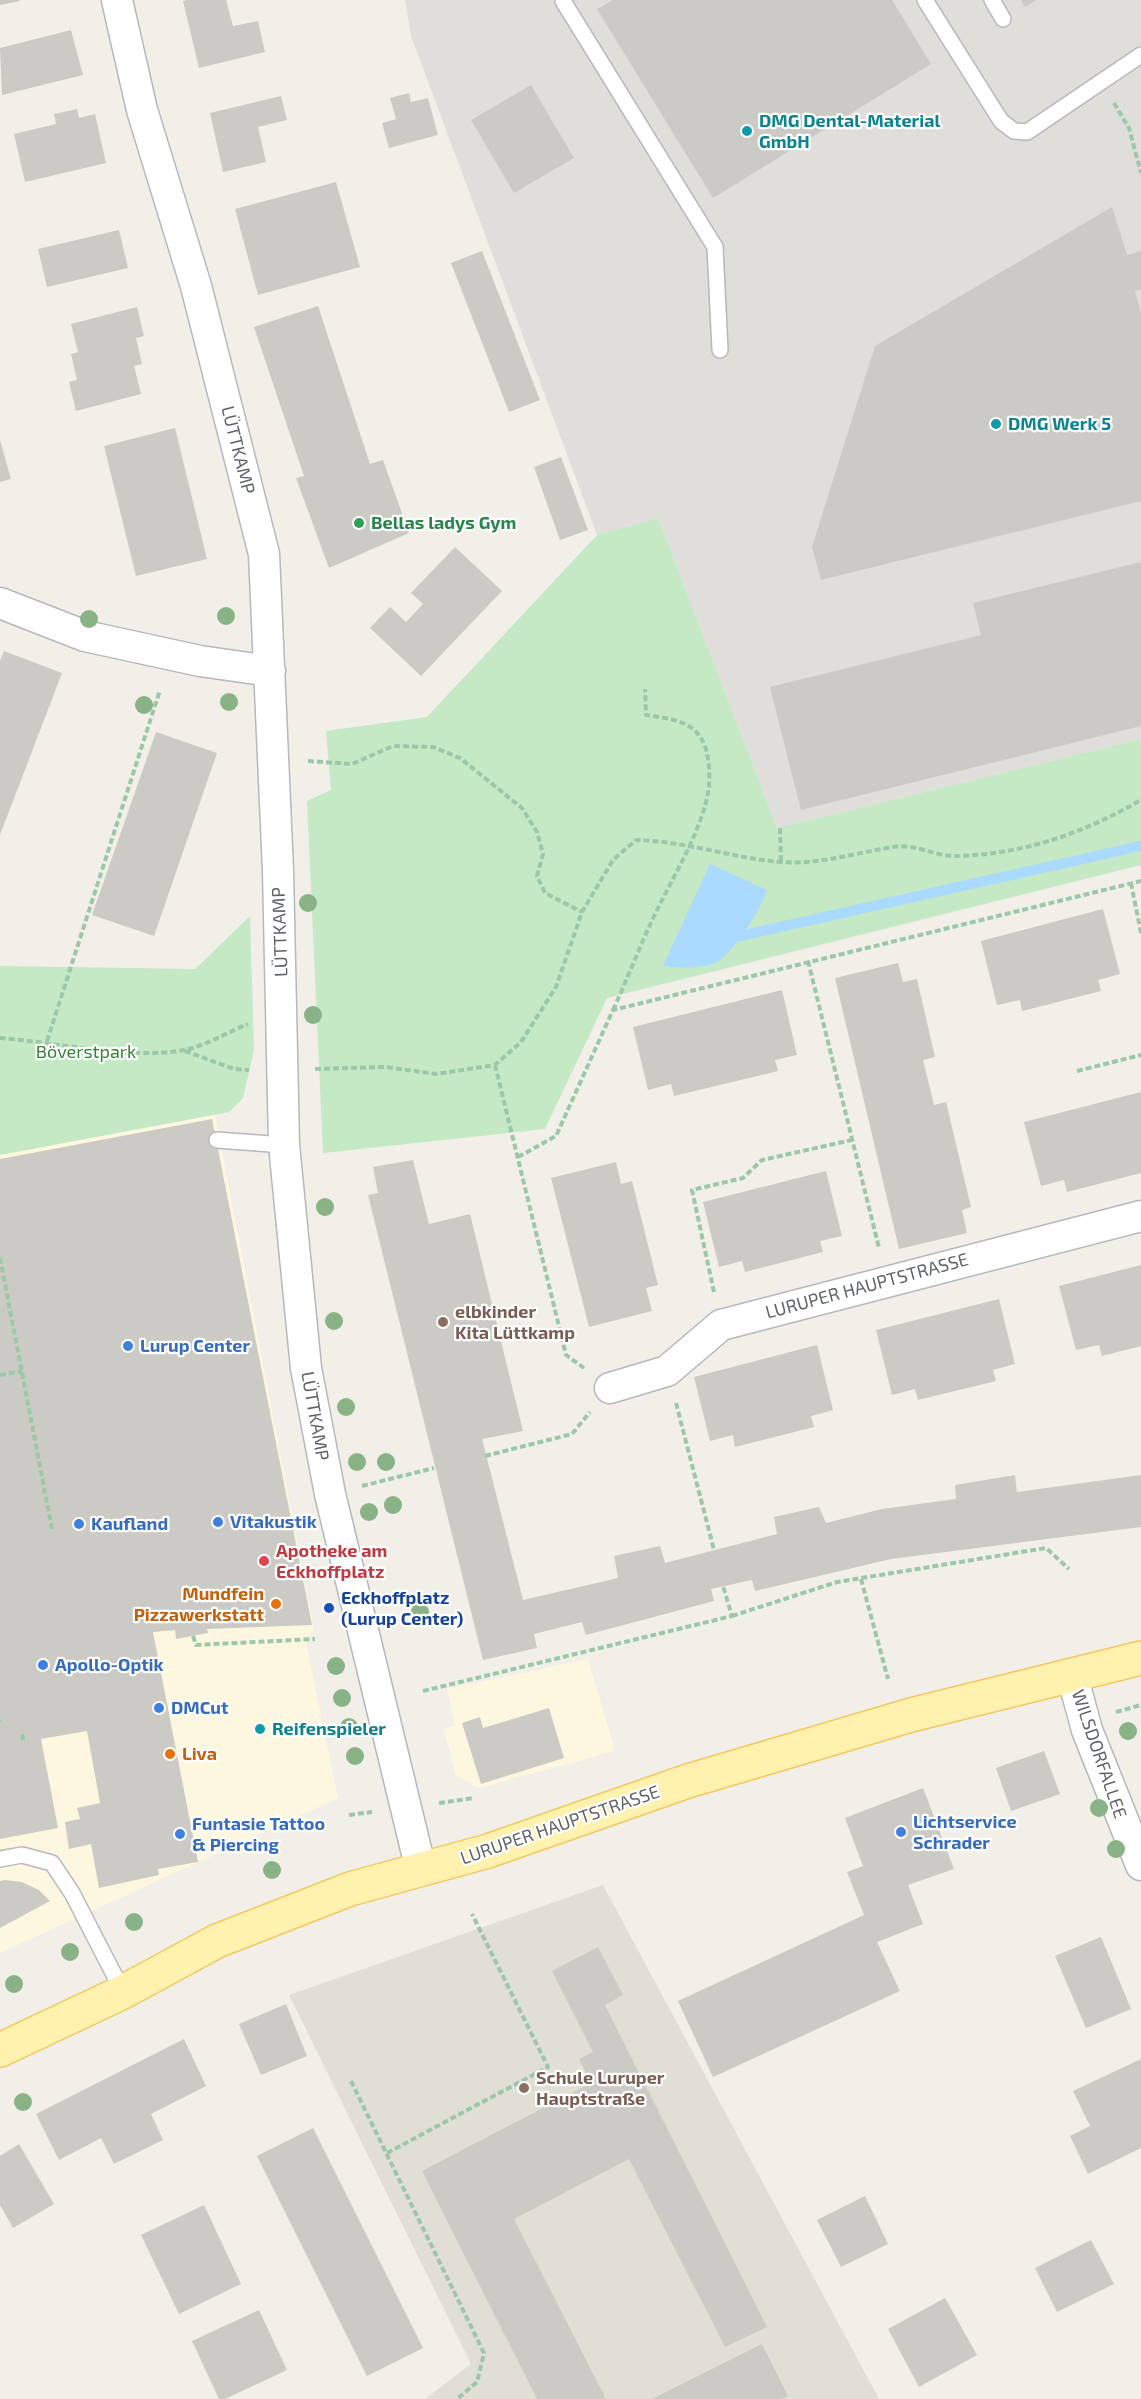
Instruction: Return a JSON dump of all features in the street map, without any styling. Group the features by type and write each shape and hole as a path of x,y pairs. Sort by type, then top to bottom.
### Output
{"main road":[{"name":"LURUPER HAUPTSTRASSE","path":"0,2050 123,1992 217,1941 350,1889 488,1851 688,1781 910,1715 1141,1658"}],"street":[{"name":"LÜTTKAMP","path":"117,0 142,110 196,286 264,554 284,1070 284,1145 306,1368 330,1494 421,1870"},
{"path":"0,603 85,636 200,662 270,671"},
{"name":"LURUPER HAUPTSTRASSE","path":"610,1389 668,1371 721,1325 887,1280 1141,1216"},
{"name":"WILSDORFALLEE","path":"1072,1675 1087,1730 1141,1865"}],"lane":[{"path":"925,0 1001,121 1014,131 1027,132 1141,55"},
{"path":"992,0 1003,19"},
{"path":"563,1 715,247 720,350"},
{"path":"217,1140 284,1145"},
{"path":"0,1859 22,1855 52,1863 72,1893 123,1992"}],"path":[{"path":"1100,82 1129,128 1141,174"},
{"path":"518,1157 556,1136 649,926 689,845 709,786 708,759 702,740 691,728 674,719 646,715 645,689"},
{"path":"47,1041 160,690"},
{"path":"301,760 352,764 393,746 433,747 460,758 522,808 537,832 543,854 537,876 545,893 582,912"},
{"path":"311,1069 386,1067 436,1074 495,1065 521,1042 556,987 582,912 612,860 636,840 689,845 782,862 828,860 894,847 915,848 953,856 1014,850 1061,838 1141,800"},
{"path":"780,828 782,862"},
{"path":"613,1011 808,961 1141,881"},
{"path":"1131,883 1141,933"},
{"path":"808,961 887,1280"},
{"path":"0,1038 47,1041 127,1053 185,1050 250,1024"},
{"path":"185,1050 234,1069 258,1071"},
{"path":"1077,1071 1141,1055"},
{"path":"485,1456 572,1434 610,1389 566,1355 495,1065"},
{"path":"721,1325 692,1190 743,1178 762,1160 852,1140"},
{"path":"0,1258 52,1529"},
{"path":"0,1375 22,1371"},
{"path":"668,1371 714,1550"},
{"path":"330,1494 434,1468"},
{"path":"423,1691 732,1616 837,1582 1046,1548 1069,1569"},
{"path":"861,1579 888,1679"},
{"path":"723,1586 732,1616"},
{"path":"193,1636 196,1645 315,1639"},
{"path":"1134,1707 1141,1705"},
{"path":"22,1734 24,1743"},
{"path":"387,2153 548,2067 472,1914"},
{"path":"351,2082 484,2353 477,2382 457,2399"}],"shaded area":[{"path":"405,0 1141,0 1141,739 777,828 658,518 597,535 411,36"},
{"name":"Lurup Center","path":"215,1115 314,1630 306,1643 338,1798 0,1953 0,1155"},
{"path":"588,1659 615,1751 479,1788 456,1776 444,1729 455,1725 447,1689"},
{"name":"Schule Luruper Hauptstraße","path":"603,1885 879,2399 425,2399 471,2364 289,1995"}],"green space":[{"path":"658,518 777,828 1141,739 1141,865 607,998 545,1129 323,1153 307,801 331,790 326,731 427,717 597,535"},
{"name":"Böverstpark","path":"250,916 254,1050 243,1098 229,1112 0,1155 0,966 195,969"}],"water":[{"path":"710,864 767,890 764,898 738,941 715,963 682,968 663,966"}],"building":[{"path":"0,0 19,0 20,1 0,5"},
{"path":"226,0 233,26 258,21 265,52 199,68 183,1"},
{"name":"DMG Dental-Material GmbH","path":"613,0 892,0 931,64 713,198 597,9"},
{"path":"1021,0 1037,0 1025,7"},
{"path":"71,30 83,75 2,95 0,48"},
{"path":"531,85 574,158 514,193 471,120"},
{"path":"409,93 411,102 428,98 438,135 389,148 382,123 396,119 390,98"},
{"path":"281,96 287,120 258,127 266,162 223,172 210,113"},
{"path":"77,109 79,118 95,114 106,163 25,182 14,134 56,124 54,114"},
{"path":"336,182 360,267 258,295 235,209"},
{"name":"DMG Werk 5","path":"1112,207 1127,255 1141,251 1141,289 1135,291 1141,313 1141,501 821,580 812,547 875,346"},
{"path":"119,230 128,268 47,287 38,249"},
{"path":"482,251 540,400 509,412 451,263"},
{"path":"318,306 370,464 383,460 409,533 329,568 296,478 304,476 254,327"},
{"path":"137,307 144,336 136,338 142,364 134,366 141,394 76,411 69,382 77,380 71,354 78,352 71,324"},
{"path":"175,428 207,559 136,576 104,446"},
{"path":"0,440 11,479 0,482"},
{"path":"561,457 588,530 560,540 534,467"},
{"path":"455,547 502,591 421,676 370,628 390,607 406,622 423,604 411,593"},
{"path":"1141,562 1141,726 801,810 770,687 981,635 973,603"},
{"path":"4,651 62,673 0,835 0,661"},
{"path":"156,732 217,753 154,936 92,915"},
{"path":"1103,909 1120,974 1098,980 1101,991 1022,1011 1020,1000 997,1005 981,941"},
{"path":"898,963 903,982 917,979 935,1057 923,1060 934,1105 946,1102 971,1207 962,1210 967,1233 899,1249 835,978"},
{"path":"782,990 797,1055 775,1060 778,1071 674,1096 671,1084 648,1090 633,1027"},
{"path":"1141,1092 1141,1173 1067,1192 1064,1180 1041,1186 1024,1122"},
{"name":"Lurup Center","path":"212,1119 312,1625 207,1629 208,1633 176,1639 175,1630 153,1632 198,1862 158,1869 159,1875 99,1888 91,1844 69,1849 65,1822 80,1819 77,1808 100,1803 87,1731 41,1739 58,1828 0,1839 0,1159"},
{"path":"413,1160 429,1224 470,1214 523,1431 482,1439 523,1600 618,1578 614,1556 660,1546 665,1563 777,1534 774,1517 819,1507 826,1523 882,1509 956,1499 955,1485 1015,1475 1017,1492 1141,1475 1141,1527 891,1559 755,1591 752,1580 711,1589 714,1601 586,1635 582,1622 534,1634 537,1648 483,1660 368,1195 378,1193 373,1167"},
{"path":"616,1162 621,1184 632,1181 658,1285 646,1288 652,1311 589,1327 551,1178"},
{"path":"826,1171 842,1236 820,1241 823,1252 745,1272 742,1261 719,1267 703,1202"},
{"path":"1141,1265 1141,1346 1102,1356 1099,1345 1076,1350 1059,1286"},
{"path":"999,1299 1015,1364 993,1370 996,1381 918,1400 915,1389 892,1395 876,1330"},
{"path":"817,1345 833,1410 811,1416 814,1427 735,1447 733,1435 710,1441 694,1377"},
{"path":"549,1708 564,1758 481,1784 462,1723 480,1717 483,1728"},
{"path":"1044,1751 1060,1794 1011,1811 996,1768"},
{"path":"923,1788 954,1869 908,1885 923,1924 877,1942 900,1991 713,2077 678,2001 864,1915 847,1872 863,1866 845,1818"},
{"path":"0,1881 22,1882 39,1890 50,1901 0,1928"},
{"path":"1101,1937 1131,2009 1086,2028 1055,1956"},
{"path":"598,1947 623,1995 605,2005 767,2327 725,2347 629,2159 514,2219 606,2399 537,2399 422,2171 591,2083 579,2059 593,2052 552,1971"},
{"path":"286,2004 307,2056 261,2075 239,2024"},
{"path":"184,2039 206,2086 151,2114 163,2140 114,2164 101,2138 59,2160 36,2114"},
{"path":"1141,2059 1141,2148 1088,2174 1070,2136 1090,2126 1073,2091"},
{"path":"313,2128 423,2348 367,2376 257,2156"},
{"path":"19,2144 54,2204 13,2228 0,2205 0,2156"},
{"path":"865,2196 888,2244 841,2267 817,2220"},
{"path":"204,2205 241,2284 179,2314 141,2235"},
{"path":"1091,2240 1114,2284 1057,2312 1035,2268"},
{"path":"945,2298 977,2355 919,2387 888,2329"},
{"path":"259,2310 287,2370 225,2399 219,2399 192,2341"},
{"path":"762,2344 788,2396 781,2399 652,2399"}],"waterway":[{"path":"740,936 1141,846"}],"place":[{"name":"DMG Dental-Material GmbH","path":"747,131"},
{"name":"DMG Werk 5","path":"996,424"},
{"name":"Bellas ladys Gym","path":"359,523"},
{"name":"elbkinder Kita Lüttkamp","path":"443,1322"},
{"name":"Lurup Center","path":"128,1346"},
{"name":"Vitakustik","path":"218,1522"},
{"name":"Kaufland","path":"79,1524"},
{"name":"Apotheke am Eckhoffplatz","path":"264,1561"},
{"name":"Mundfein Pizzawerkstatt","path":"276,1604"},
{"name":"Eckhoffplatz (Lurup Center)","path":"329,1608"},
{"name":"Apollo-Optik","path":"43,1665"},
{"name":"DMCut","path":"159,1708"},
{"name":"Reifenspieler","path":"260,1729"},
{"name":"Liva","path":"170,1754"},
{"name":"Lichtservice Schrader","path":"901,1832"},
{"name":"Funtasie Tattoo & Piercing","path":"180,1834"},
{"name":"Schule Luruper Hauptstraße","path":"524,2088"}]}
